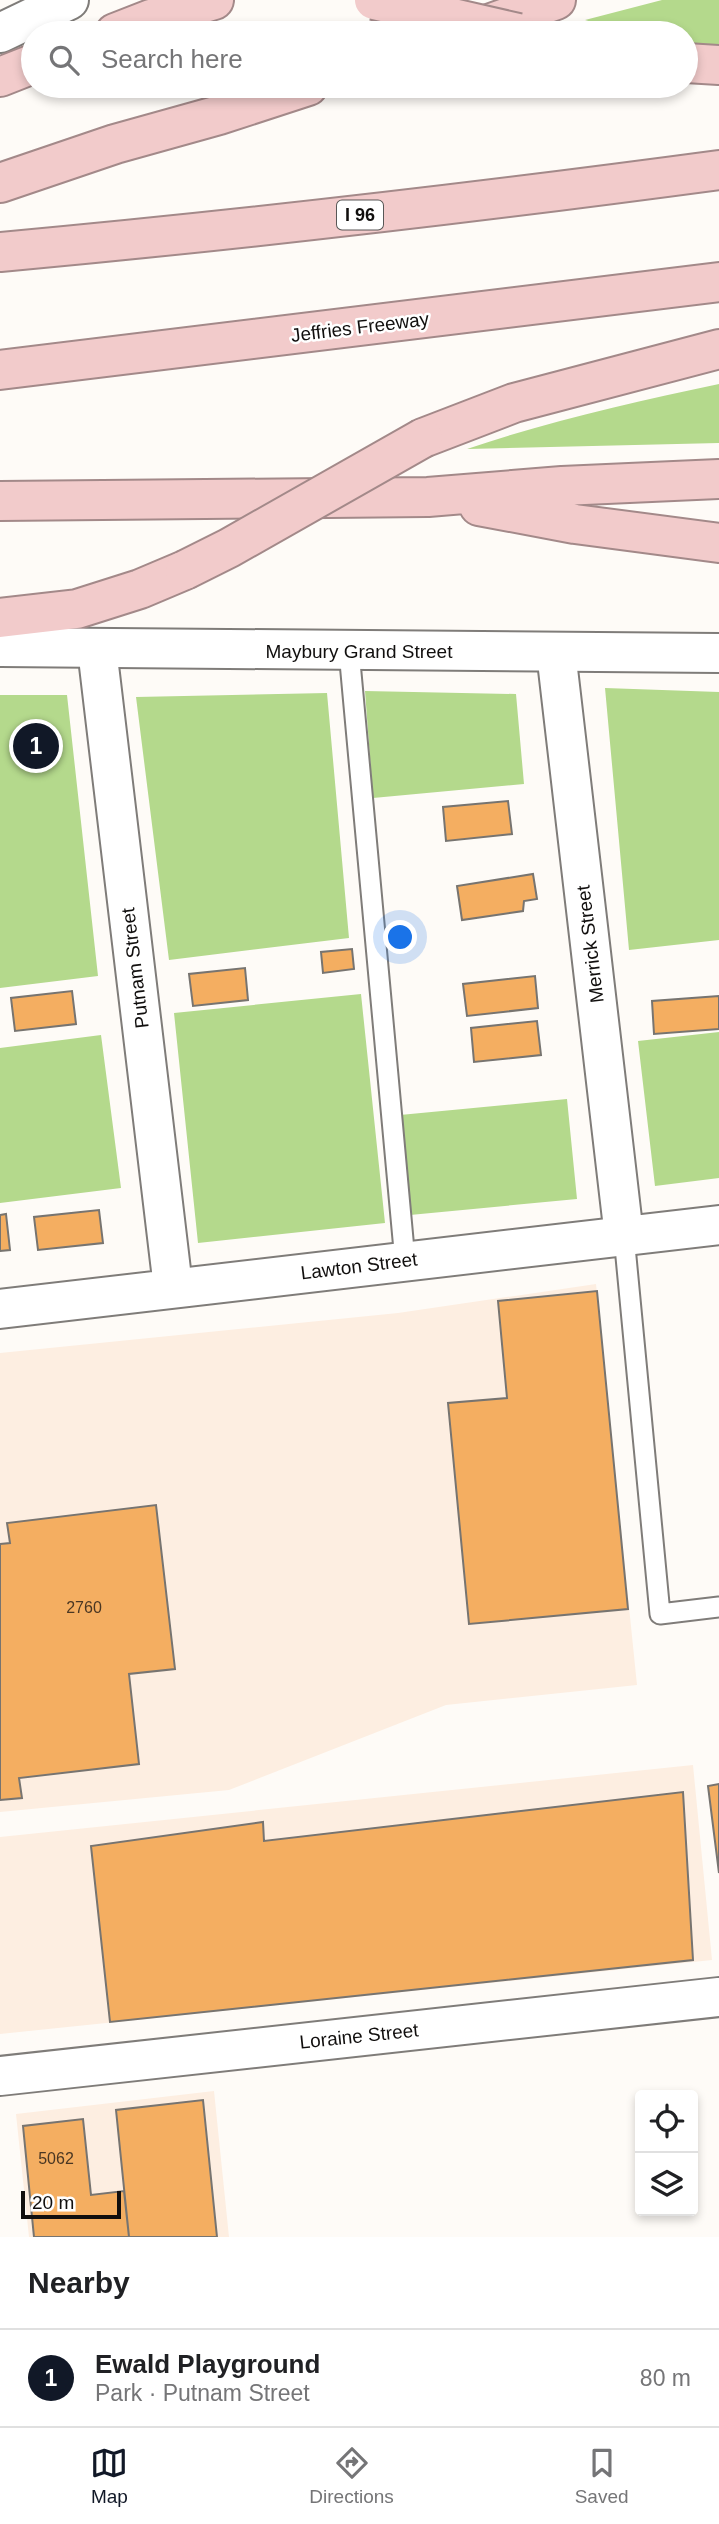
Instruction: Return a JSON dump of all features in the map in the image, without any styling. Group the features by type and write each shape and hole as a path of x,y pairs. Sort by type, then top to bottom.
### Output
{"highway":[{"path":"146,21 214,0"},
{"path":"374,0 466,21"},
{"path":"497,21 556,0"},
{"path":"698,64 719,65"},
{"path":"0,77 21,69"},
{"path":"0,183 115,144 219,116 272,98"},
{"name":"I 96","path":"0,252 205,233 522,197 719,170"},
{"name":"Jeffries Freeway","path":"0,370 719,282"},
{"path":"0,618 77,609 140,589 229,548 423,438 514,403 719,349"},
{"path":"0,501 428,497 562,486 719,479"},
{"path":"428,497 575,524 719,543"}],"street":[{"path":"25,21 69,0"},
{"path":"0,33 21,23"},
{"name":"Maybury Grand Street","path":"0,647 719,653"},
{"name":"Putnam Street","path":"97,649 173,1287"},
{"name":"Merrick Street","path":"556,652 624,1236"},
{"name":"Lawton Street","path":"0,1309 719,1225"},
{"name":"Loraine Street","path":"0,2076 719,1997"}],"lane":[{"path":"349,651 405,1261"},
{"path":"624,1236 660,1614 719,1607"}],"shaded area":[{"path":"596,1284 637,1685 446,1705 229,1790 0,1812 0,1353 398,1313"},
{"path":"693,1765 712,1960 0,2034 0,1837"},
{"path":"214,2091 229,2237 29,2237 16,2114"}],"green space":[{"path":"662,0 719,0 719,48 698,45 698,21 585,20"},
{"path":"719,384 719,443 467,449 592,413"},
{"path":"605,688 719,692 719,940 629,950"},
{"path":"365,691 516,694 524,784 373,798"},
{"path":"327,693 349,938 169,960 136,697"},
{"path":"0,695 67,695 98,976 0,988"},
{"path":"361,994 385,1223 198,1243 174,1013"},
{"path":"719,1032 719,1178 655,1186 638,1041"},
{"path":"101,1035 121,1188 0,1203 0,1048"},
{"path":"567,1099 577,1199 410,1215 400,1115"}],"building":[{"path":"508,801 512,834 446,841 443,807"},
{"path":"533,874 537,899 524,901 523,911 462,920 457,886"},
{"path":"352,949 354,969 323,973 321,952"},
{"path":"245,968 248,1000 193,1006 189,974"},
{"path":"535,976 538,1008 467,1016 463,984"},
{"path":"72,991 76,1024 15,1031 11,998"},
{"path":"719,996 719,1029 654,1034 652,1001"},
{"path":"537,1021 541,1055 474,1062 471,1028"},
{"path":"99,1210 103,1243 38,1250 34,1217"},
{"path":"6,1214 10,1250 0,1251 0,1215"},
{"path":"597,1291 628,1609 469,1624 448,1403 507,1398 498,1301"},
{"path":"156,1505 175,1669 129,1674 139,1764 19,1778 22,1798 0,1800 0,1544 10,1543 7,1523"},
{"path":"719,1784 719,1873 708,1786"},
{"path":"683,1792 693,1960 110,2022 91,1846 263,1822 264,1841"},
{"path":"203,2100 217,2237 129,2237 116,2110"},
{"path":"83,2119 91,2195 124,2191 129,2237 34,2237 23,2126"}],"place":[{"name":"Ewald Playground","path":"36,746"}]}
